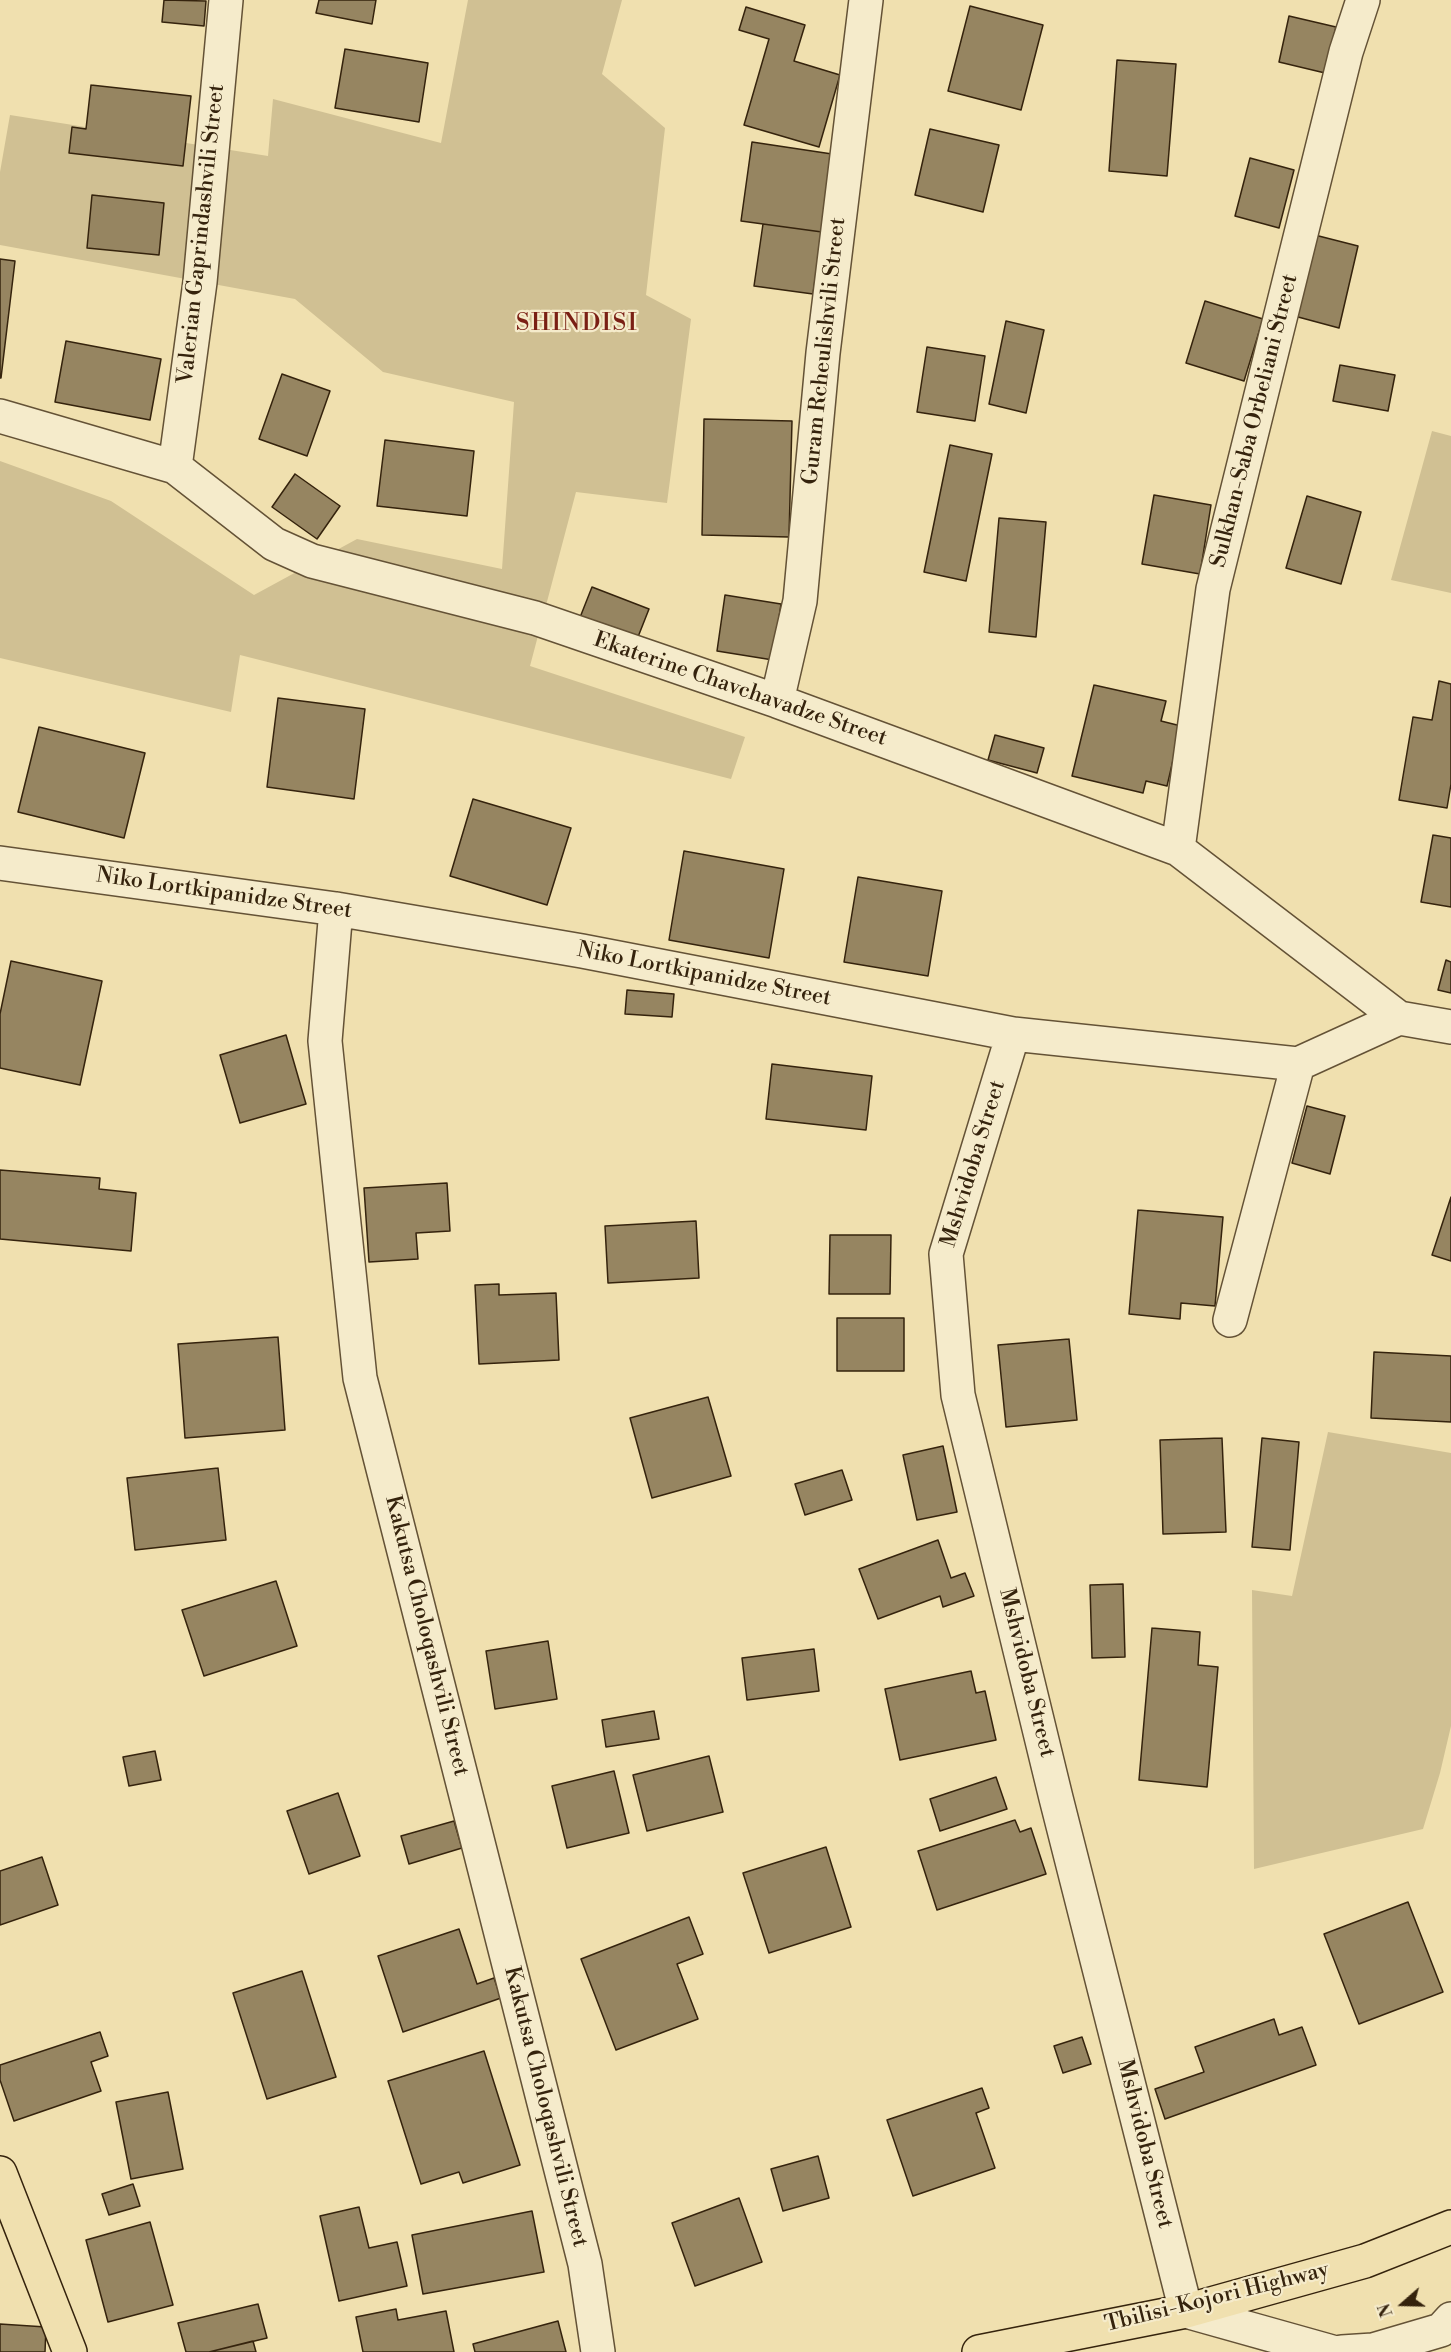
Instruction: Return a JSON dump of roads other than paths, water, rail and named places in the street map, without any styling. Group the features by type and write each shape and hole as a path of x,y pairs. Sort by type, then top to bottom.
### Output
{"main road":[{"path":"0,2173 70,2352"},
{"name":"Tbilisi-Kojori Highway","path":"998,2350 1186,2311 1365,2261 1451,2229"}],"street":[{"name":"Valerian Gaprindashvili Street","path":"175,467 200,282 226,0"},
{"name":"Guram Rcheulishvili Street","path":"777,701 800,601 823,353 866,0"},
{"name":"Sulkhan-Saba Orbeliani Street","path":"1178,849 1213,589 1346,52 1363,0"},
{"name":"Ekaterine Chavchavadze Street","path":"0,416 175,467 274,544 312,561 535,618 777,701 1178,849 1399,1018 1451,1027"},
{"name":"Niko Lortkipanidze Street","path":"0,863 336,909 582,951 1013,1034 1298,1064"},
{"name":"Kakutsa Choloqashvili Street","path":"336,909 325,1041 360,1378 585,2264 598,2352"},
{"path":"1230,1320 1298,1064 1399,1018"},
{"name":"Mshvidoba Street","path":"1013,1034 946,1254 958,1395 1056,1798 1186,2311"},
{"path":"1186,2311 1332,2352"},
{"path":"1342,2352 1373,2350 1441,2330 1451,2319"}],"district":[{"name":"SHINDISI","path":"577,324"}]}
